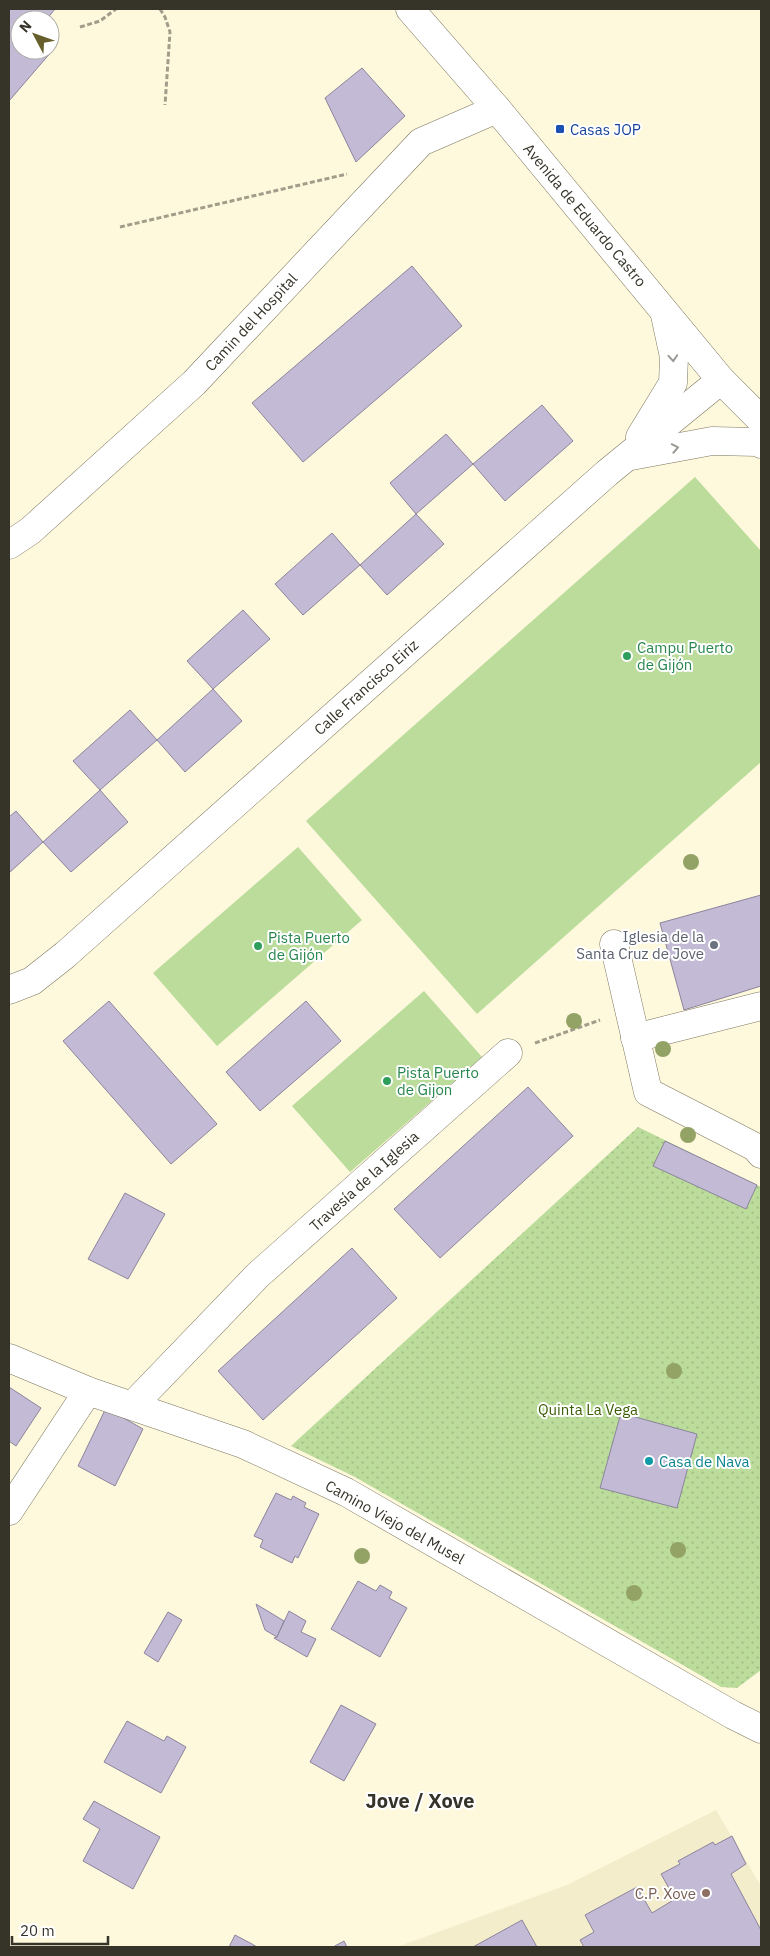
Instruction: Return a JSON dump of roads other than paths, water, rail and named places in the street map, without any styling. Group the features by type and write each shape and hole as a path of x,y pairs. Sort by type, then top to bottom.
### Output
{"street":[{"name":"Avenida de Eduardo Castro","path":"410,9 497,109 721,380 761,420"},
{"name":"Camin del Hospital","path":"9,545 30,531 194,383 421,142 497,109"},
{"path":"627,457 673,383 674,356 664,310"},
{"name":"Calle Francisco Eiriz","path":"9,990 32,981 65,955 627,457 721,380"},
{"path":"627,457 712,441 757,442 761,444"},
{"path":"614,944 648,1092 756,1147 761,1154"},
{"path":"636,1038 761,1006"},
{"name":"Travesía de la Iglesia","path":"133,1405 258,1275 508,1053"},
{"name":"Camino Viejo del Musel","path":"9,1358 88,1391 243,1444 346,1492 733,1715 761,1729"},
{"path":"9,1511 88,1391"}],"place":[{"name":"Casas JOP","path":"560,129"},
{"name":"Campu Puerto de Gijón","path":"627,656"},
{"name":"Iglesia de la Santa Cruz de Jove","path":"714,945"},
{"name":"Pista Puerto de Gijón","path":"258,946"},
{"name":"Pista Puerto de Gijon","path":"387,1081"},
{"name":"Casa de Nava","path":"649,1461"},
{"name":"C.P. Xove","path":"706,1893"}],"district":[{"name":"Jove / Xove","path":"420,1800"}],"park label":[{"name":"Quinta La Vega","path":"588,1409"}]}
